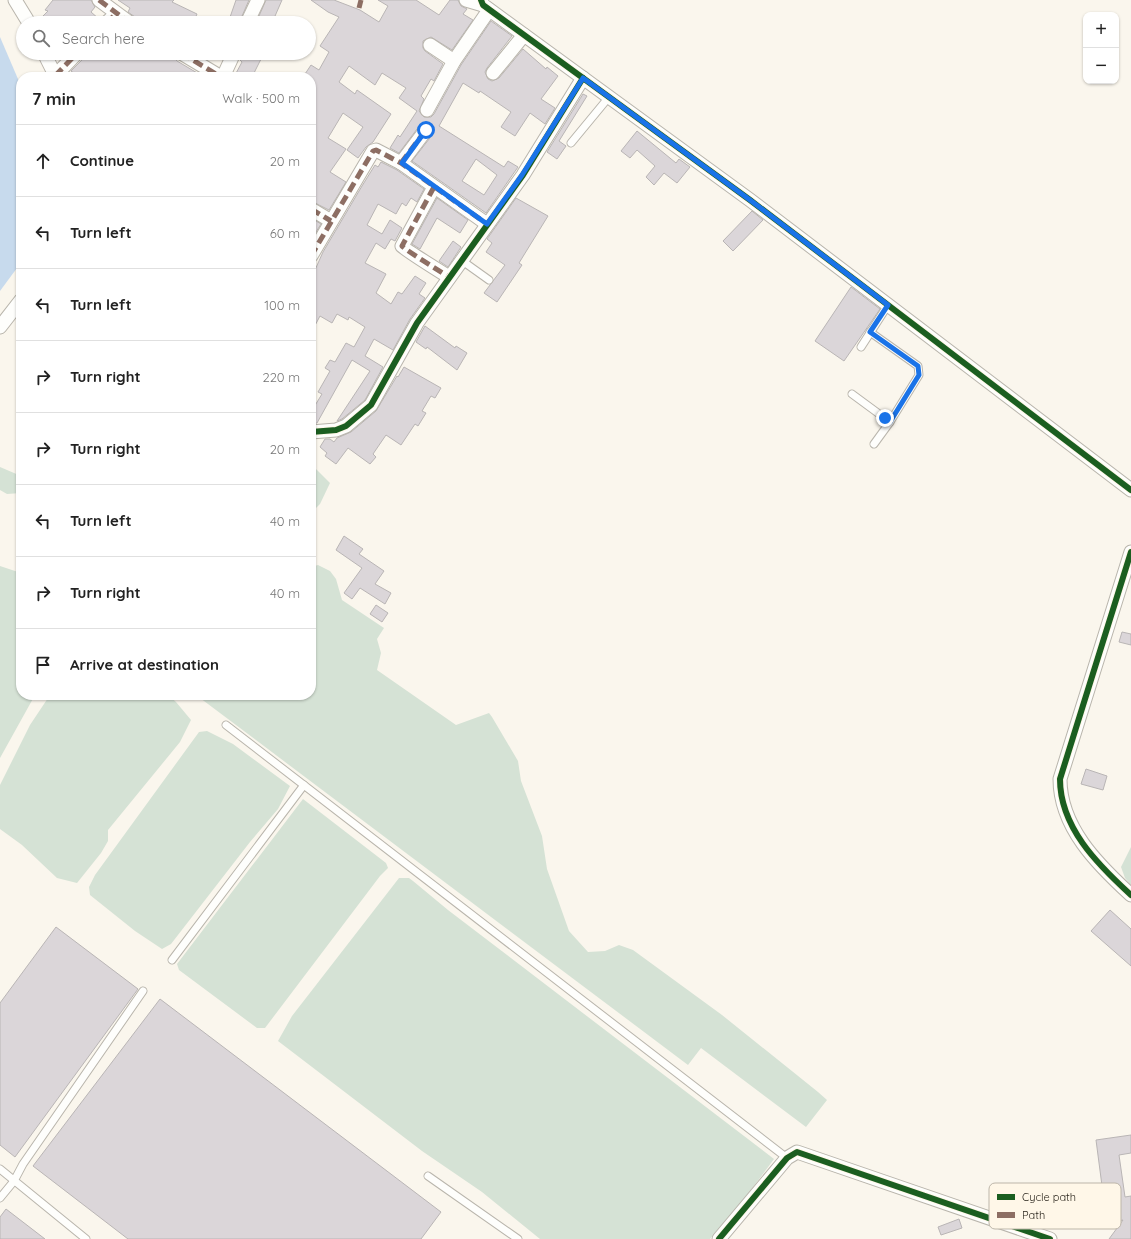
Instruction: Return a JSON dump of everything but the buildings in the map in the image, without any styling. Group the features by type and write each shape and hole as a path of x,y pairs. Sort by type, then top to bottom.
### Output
{"street":[{"path":"15,0 25,16"},
{"path":"99,0 119,16"},
{"path":"250,16 258,0"},
{"path":"466,0 484,5 750,200 1131,490"},
{"path":"427,110 484,5"},
{"path":"493,72 524,35"},
{"path":"430,45 454,61"},
{"path":"48,60 54,72"},
{"path":"60,72 71,60"},
{"path":"193,60 213,72"},
{"path":"224,72 230,60"},
{"path":"316,432 336,430 346,426 371,405 417,323 522,175 583,78"},
{"path":"402,163 426,130"},
{"path":"316,247 373,150 384,153 402,163 487,224"},
{"path":"434,186 402,246 449,277"},
{"path":"316,212 331,221"},
{"path":"0,327 16,306"},
{"path":"1131,552 1065,758 1060,779 1060,794 1067,817 1083,843 1105,871 1131,895"},
{"path":"719,1239 787,1158 797,1152 989,1218"},
{"path":"1021,1229 1050,1239"}],"lane":[{"path":"571,143 609,97"},
{"path":"461,260 489,280"},
{"path":"861,347 888,305"},
{"path":"870,332 918,366 920,371 890,422 874,444"},
{"path":"852,394 890,422"},
{"path":"226,725 787,1158"},
{"path":"172,960 304,785"},
{"path":"0,1198 14,1181 27,1158 143,991"},
{"path":"0,1169 86,1239"},
{"path":"428,1176 518,1239"}],"green space":[{"path":"0,467 16,474 16,493 7,494 0,490"},
{"path":"316,469 330,483 320,504 316,508"},
{"path":"318,565 330,571 336,579 342,600 384,628 377,639 381,653 377,670 456,725 489,713 492,717 518,761 521,781 542,836 547,869 569,931 588,952 605,951 619,945 633,950 722,1015 818,1092 827,1100 806,1127 701,1048 688,1065 203,700 316,700 316,566"},
{"path":"0,566 16,571 16,700 32,700 0,758"},
{"path":"47,700 174,700 191,720 180,742 108,830 108,841 101,853 77,883 57,878 22,845 0,829 0,785 30,725"},
{"path":"207,731 233,744 290,786 278,809 250,842 171,944 162,949 135,931 90,895 89,887 95,875 199,732"},
{"path":"303,799 386,863 388,868 380,876 265,1028 257,1028 179,970 177,964"},
{"path":"1131,847 1131,885 1125,878 1121,867"},
{"path":"399,878 409,878 448,910 774,1159 745,1198 710,1239 540,1239 482,1192 422,1151 278,1041 292,1016"}],"water":[{"path":"0,37 16,74 16,269 0,291"}],"marked path":[{"path":"99,0 121,16"},
{"path":"359,8 361,0"},
{"path":"59,72 70,60"},
{"path":"193,60 213,72"},
{"path":"401,163 426,130"},
{"path":"316,248 373,151 376,150 401,163 487,224"},
{"path":"434,187 402,246 449,277"},
{"path":"316,212 331,221"}],"cycle path":[{"path":"481,0 483,5 750,200 1131,490"},
{"path":"316,432 336,430 346,426 371,405 417,323 523,175 583,78"},
{"path":"1131,552 1060,779 1066,813 1074,829 1083,843 1106,871 1131,895"},
{"path":"719,1239 787,1158 797,1152 989,1218"},
{"path":"1021,1229 1050,1239"}],"route":[{"path":"426,130 402,163 487,224 522,175 583,78 750,200 888,305 870,332 918,366 920,371 890,422 885,418"}]}
